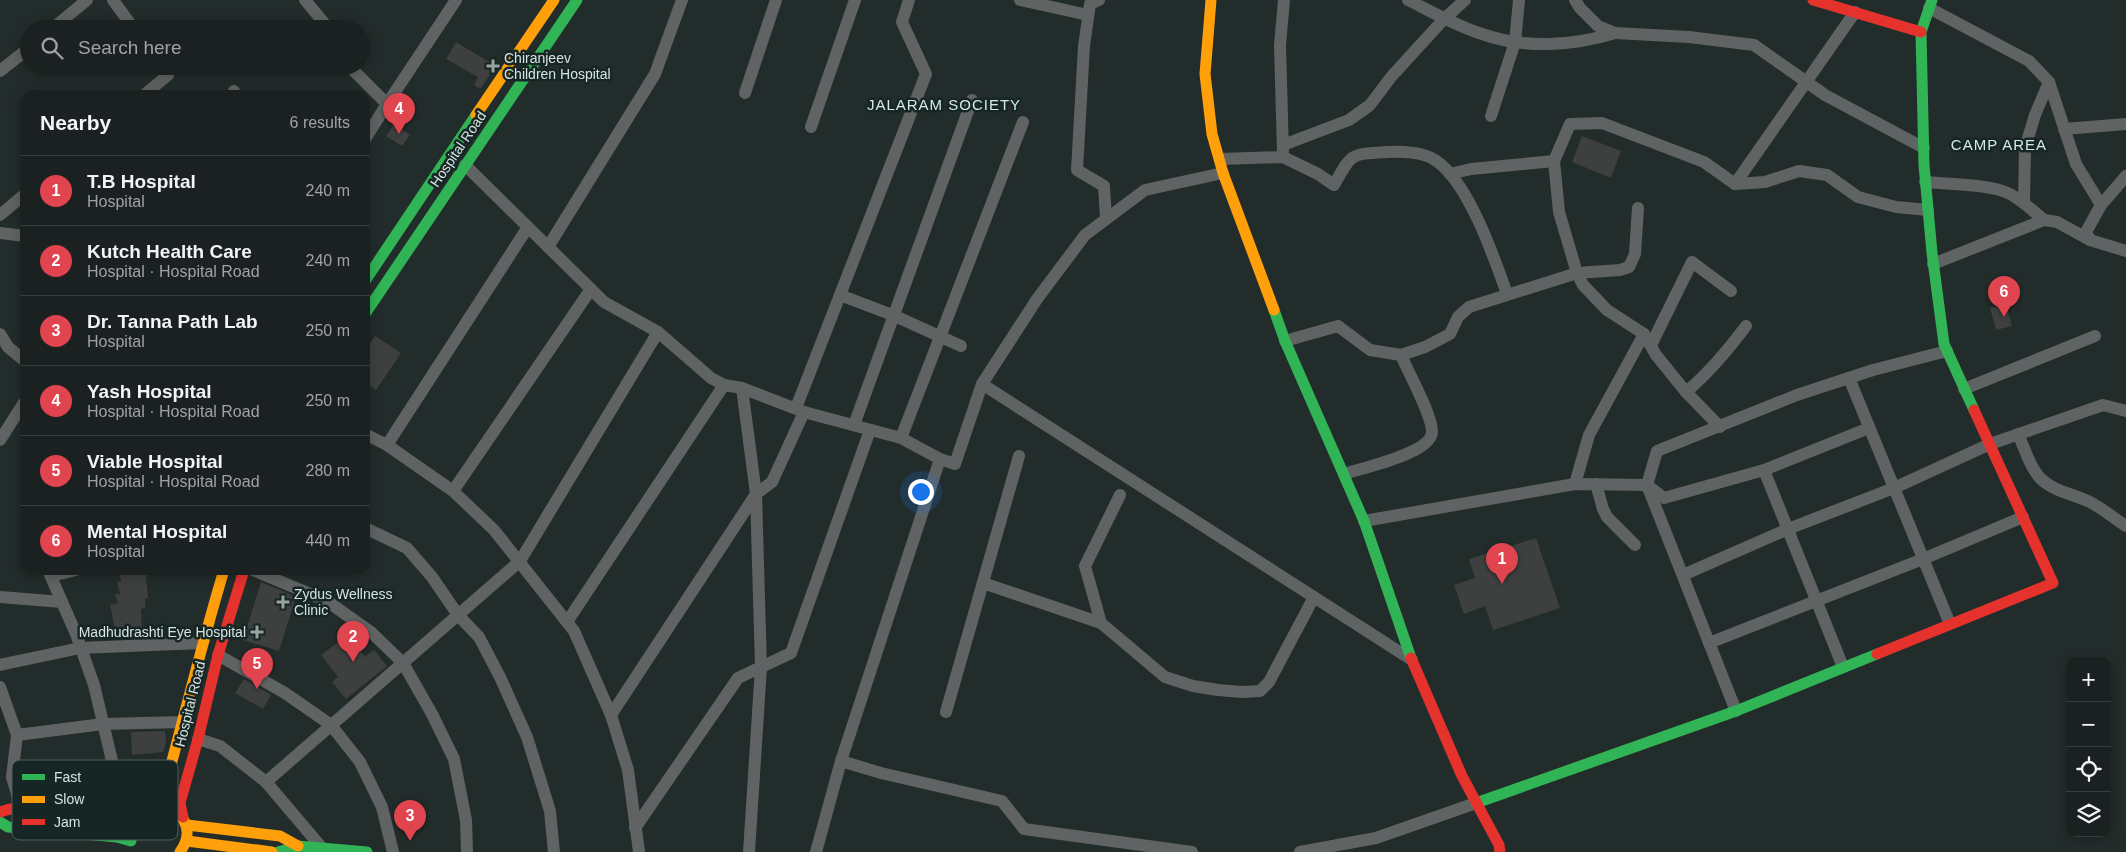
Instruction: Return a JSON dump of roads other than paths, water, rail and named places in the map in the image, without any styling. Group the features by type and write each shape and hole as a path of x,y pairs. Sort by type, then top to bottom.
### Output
{"street":[{"path":"63,20 87,0"},
{"path":"113,0 127,20"},
{"path":"305,0 322,20"},
{"path":"370,131 456,0"},
{"name":"Hospital Road","path":"370,274 554,0"},
{"name":"Hospital Road","path":"370,307 577,0"},
{"path":"548,247 655,74 682,0"},
{"path":"745,93 776,0"},
{"path":"812,127 856,0"},
{"path":"611,715 756,494 772,482 800,410 840,295 926,74 902,22 909,0"},
{"path":"1020,0 1088,15"},
{"path":"1099,0 1090,4 1088,15 1084,46 1077,170 1104,186 1106,220"},
{"path":"1210,0 1205,74 1212,134 1223,173 1285,341 1364,521 1412,660 1476,803 1499,845 1500,852"},
{"path":"1283,151 1280,45 1284,0"},
{"path":"1408,0 1444,19 1482,35 1515,42 1551,44 1574,42 1596,39 1615,33"},
{"path":"1220,159 1283,151 1349,120 1370,105 1390,77 1444,19 1465,0"},
{"path":"1491,116 1515,42 1519,0"},
{"path":"1575,0 1580,8 1598,26 1615,33 1754,45 1825,96 1924,148"},
{"path":"1813,0 1921,32"},
{"path":"1300,852 1376,838 1736,711 2053,583 1944,344 1933,264 1924,148 1921,32 1930,2 2029,61 2049,82 2076,164 2100,205"},
{"path":"1735,184 1854,12"},
{"path":"0,71 20,55"},
{"path":"150,90 168,75"},
{"path":"358,75 387,104"},
{"path":"2024,203 2025,148 2035,114 2049,82"},
{"path":"854,425 972,100"},
{"path":"901,438 1023,122"},
{"path":"1720,427 1686,392 1648,340 1607,310 1583,285 1577,272 1559,212 1554,161 1570,124 1602,123 1704,162 1735,184 1765,182 1799,171 1827,175 1858,196 1896,207 1928,210"},
{"path":"2064,129 2126,124"},
{"path":"1283,151 1334,185 1347,161 1359,154 1404,150 1435,159 1456,180 1487,237 1507,294"},
{"path":"1450,174 1471,169 1554,161"},
{"path":"465,165 604,302 658,332 711,378 724,385 742,388 800,410 901,438 940,459 955,464 982,384 1037,299 1085,236 1145,190 1223,173"},
{"path":"2090,240 2086,232 2100,205 2126,176"},
{"path":"1926,182 1990,188 2008,193 2024,203 2044,220"},
{"path":"0,215 20,198"},
{"path":"1285,341 1338,326 1370,350 1401,355 1425,347 1450,334 1458,317 1469,307 1577,272 1625,270 1632,264 1635,254 1638,208"},
{"path":"1933,264 2044,220 2057,222 2090,240 2126,251"},
{"path":"387,445 528,227"},
{"path":"0,233 20,235"},
{"path":"1575,484 1589,435 1648,340 1692,262 1731,291"},
{"path":"453,491 591,289"},
{"path":"840,295 895,316 961,346"},
{"path":"1686,392 1720,360 1746,326"},
{"path":"266,782 520,561 658,332"},
{"path":"0,334 4,350 20,358"},
{"path":"1964,388 2095,336"},
{"path":"1736,711 1647,485 1657,451 1797,395 1849,378 1947,351"},
{"path":"1344,474 1416,451 1430,439 1432,431 1428,415 1401,355"},
{"path":"1849,378 1950,624"},
{"path":"982,384 1412,660"},
{"path":"568,622 724,385"},
{"path":"742,388 756,494 761,668 749,852"},
{"path":"1683,575 1788,529 1894,488 1990,444 2103,405 2126,411"},
{"path":"0,440 20,409"},
{"path":"1364,521 1575,484 1647,485 1664,498 1764,470 1869,428"},
{"path":"635,828 738,678 791,653 870,430"},
{"path":"2018,434 2033,467 2041,478 2052,487 2079,496 2108,512 2126,526"},
{"path":"370,436 387,445 453,491 494,530 574,631 611,715 628,770 638,852"},
{"path":"946,712 1019,456"},
{"path":"816,852 841,761 940,459"},
{"path":"1764,470 1843,668"},
{"path":"1596,484 1603,510 1634,545"},
{"path":"1101,623 1085,566 1120,495"},
{"path":"1709,643 1924,560 2023,517"},
{"path":"370,530 407,548 432,577 458,615 479,636 527,737 550,811 554,852"},
{"path":"51,575 94,685 112,760"},
{"name":"Hospital Road","path":"172,760 202,643 222,575"},
{"name":"Hospital Road","path":"187,841 185,821 180,803 198,739 218,655 242,575"},
{"path":"265,575 327,601 372,633 403,663 432,714 454,759 466,820 467,852"},
{"path":"983,584 1101,623 1165,677 1201,687 1242,692 1260,691 1269,682 1314,597"},
{"path":"0,597 62,602"},
{"path":"0,665 80,648 202,643"},
{"path":"218,655 285,693 331,726 360,762 382,807 393,852"},
{"path":"0,687 17,735 14,760"},
{"path":"17,735 103,724 183,722"},
{"path":"198,739 220,746 266,782 322,848"},
{"path":"841,761 881,773 1002,801 1024,829 1189,852"},
{"path":"178,814 185,821 280,836 298,846"},
{"path":"0,822 12,827"},
{"path":"125,840 131,842 138,852"},
{"path":"180,852 187,841 272,852"},
{"path":"278,852 298,846 367,852"}],"place":[{"name":"Chiranjeev Children Hospital","path":"493,66"},
{"name":"Yash Hospital","path":"399,134"},
{"name":"Mental Hospital","path":"2004,317"},
{"name":"T.B Hospital","path":"1502,584"},
{"name":"Zydus Wellness Clinic","path":"283,602"},
{"name":"Madhudrashti Eye Hospital","path":"257,632"},
{"name":"Kutch Health Care","path":"353,662"},
{"name":"Viable Hospital","path":"257,689"},
{"name":"Dr. Tanna Path Lab","path":"410,841"}],"district":[{"name":"JALARAM SOCIETY","path":"944,104"},
{"name":"CAMP AREA","path":"1999,144"}]}
